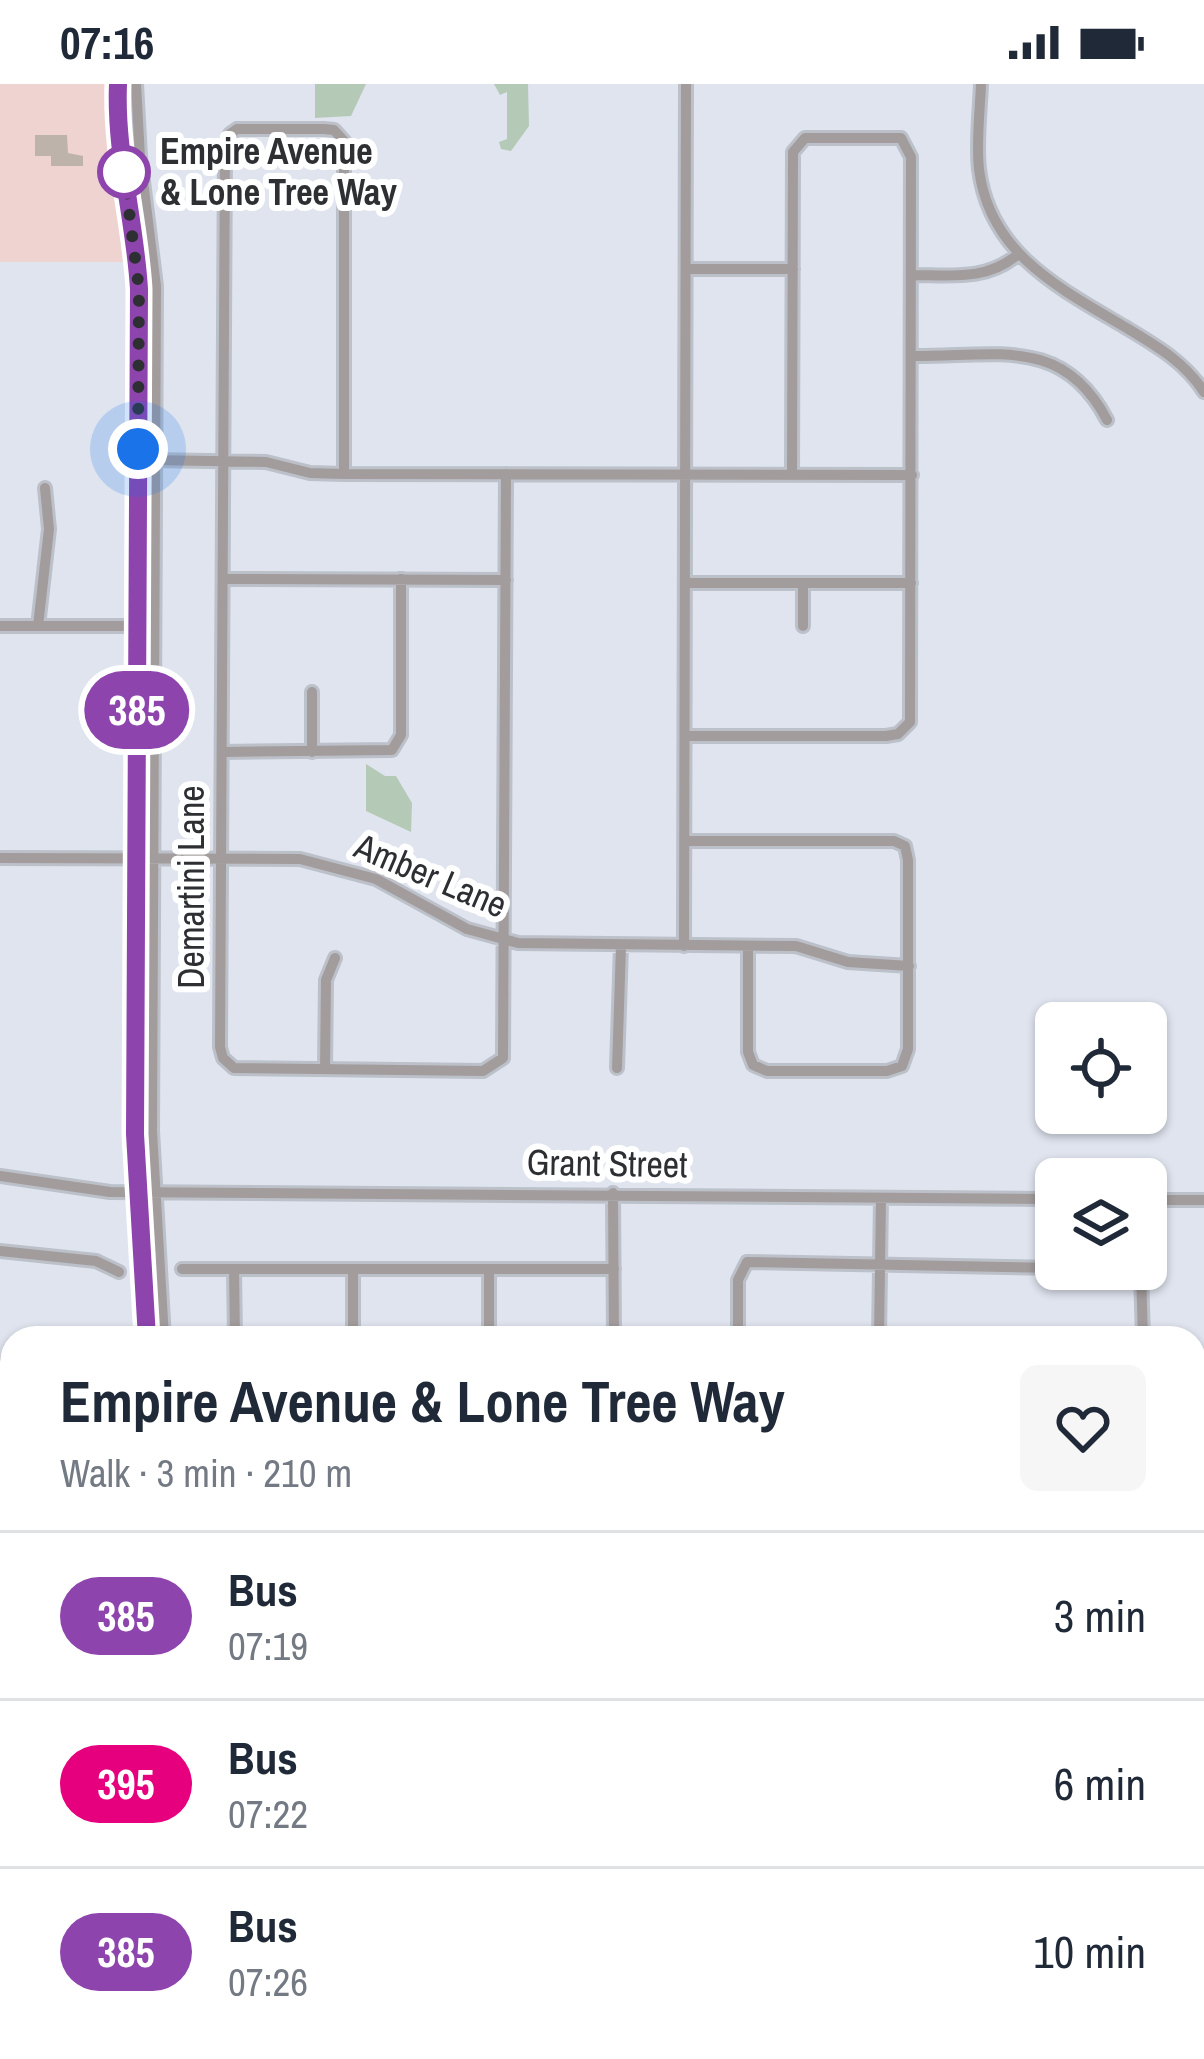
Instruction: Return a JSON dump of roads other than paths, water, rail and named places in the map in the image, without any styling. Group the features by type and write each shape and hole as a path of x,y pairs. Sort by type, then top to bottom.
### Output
{"street":[{"path":"118,84 122,160 137,249 135,1134 146,1326"},
{"path":"136,84 140,157 155,266 152,1131 164,1326"},
{"path":"685,946 686,84"},
{"path":"981,84 979,167 993,218 1017,255 1044,279 1200,375 1204,392"},
{"name":"Demartini Lane","path":"325,1070 243,1069 227,1064 220,1047 225,150 230,134 246,128 324,129 341,135 345,148 344,474"},
{"path":"687,736 886,736 906,729 910,714 911,157 907,143 892,136 816,137 797,143 793,152 792,475"},
{"path":"912,275 982,275 1000,270 1017,255"},
{"path":"687,269 793,269"},
{"path":"912,356 1040,357 1089,387 1107,420"},
{"path":"138,460 223,460 344,474 912,476"},
{"path":"335,958 326,980 325,1070 483,1071 498,1065 506,1049 506,474"},
{"path":"38,626 49,529 45,488"},
{"path":"223,578 506,580"},
{"path":"222,752 392,750 401,735 401,579"},
{"path":"687,583 911,583"},
{"path":"803,583 803,626"},
{"path":"0,626 138,626"},
{"path":"312,692 312,752"},
{"path":"686,841 894,841 904,846 909,966 908,1049 902,1066 887,1071 787,1071 753,1064 748,1052 748,946"},
{"name":"Amber Lane","path":"0,857 301,860 376,879 467,929 506,941 796,946 870,965 909,966"},
{"path":"617,1068 621,946"},
{"path":"0,1176 91,1190 140,1190"},
{"name":"Grant Street","path":"140,1190 1035,1199"},
{"path":"613,1192 614,1326"},
{"path":"879,1326 880,1198"},
{"path":"1167,1200 1204,1200"},
{"path":"0,1251 96,1261 119,1272"},
{"path":"738,1326 742,1269 747,1262 1035,1268"},
{"path":"182,1269 614,1269"},
{"path":"234,1269 235,1326"},
{"path":"353,1269 353,1326"},
{"path":"489,1269 489,1326"},
{"path":"1142,1290 1143,1326"}],"place":[{"name":"Empire Avenue & Lone Tree Way","path":"124,172"}]}
